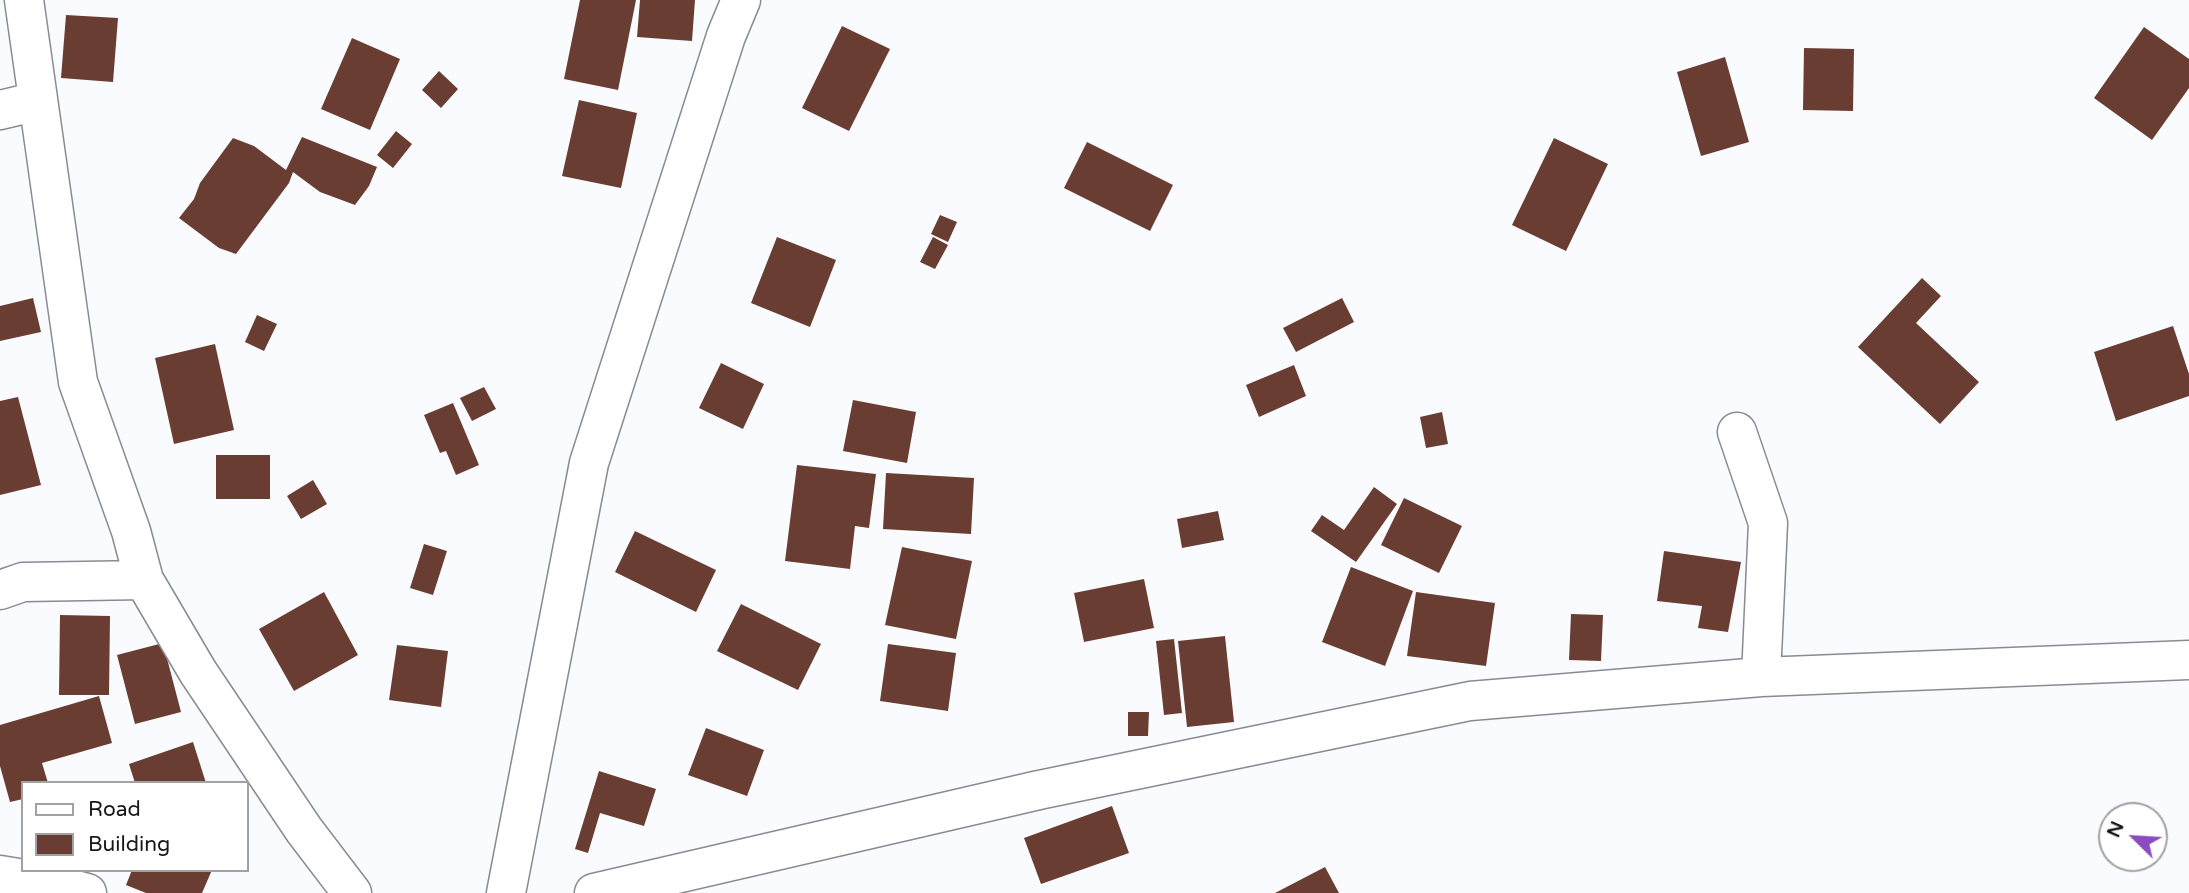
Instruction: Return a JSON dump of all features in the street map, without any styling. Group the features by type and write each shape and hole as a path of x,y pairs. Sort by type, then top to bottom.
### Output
{"street":[{"path":"24,0 78,382 131,531 144,580 206,684 304,830 352,893"},
{"path":"506,893 589,463 726,36 741,0"},
{"path":"0,110 38,101"},
{"path":"1737,432 1768,523 1761,677"},
{"path":"0,590 23,582 144,580"},
{"path":"594,893 1039,790 1470,701 1761,677 2189,660"},
{"path":"0,875 87,893"}],"building":[{"path":"580,0 636,0 618,90 564,79"},
{"path":"640,0 695,0 692,41 637,37"},
{"path":"66,15 118,18 113,82 61,78"},
{"path":"842,26 890,49 849,131 802,108"},
{"path":"2144,27 2189,59 2189,88 2152,140 2094,98"},
{"path":"352,38 400,59 370,130 321,109"},
{"path":"1804,48 1854,49 1853,111 1803,110"},
{"path":"1725,57 1749,142 1701,156 1677,72"},
{"path":"439,71 458,89 441,108 422,90"},
{"path":"579,100 637,113 621,188 562,176"},
{"path":"396,131 412,144 393,168 377,155"},
{"path":"302,137 377,167 369,186 355,205 320,192 293,172 289,183 236,254 219,248 179,218 194,199 200,183 233,138 254,146 286,170"},
{"path":"1554,138 1608,164 1566,251 1512,225"},
{"path":"1087,142 1173,185 1150,231 1064,188"},
{"path":"940,215 957,222 948,242 931,234"},
{"path":"777,237 836,260 810,327 751,303"},
{"path":"933,237 948,245 935,269 920,262"},
{"path":"1922,278 1941,296 1916,323 1979,382 1940,424 1858,347"},
{"path":"33,298 41,332 0,341 0,306"},
{"path":"1342,298 1354,322 1296,352 1283,328"},
{"path":"257,315 277,324 264,351 245,342"},
{"path":"2173,326 2189,374 2189,396 2116,421 2094,352"},
{"path":"215,344 234,430 174,444 155,358"},
{"path":"721,363 764,384 743,429 699,408"},
{"path":"1294,365 1306,396 1259,417 1246,385"},
{"path":"484,387 496,409 472,421 460,398"},
{"path":"18,397 41,485 0,495 0,401"},
{"path":"853,400 916,412 907,463 843,451"},
{"path":"453,403 479,465 456,475 446,451 440,453 424,415"},
{"path":"1442,412 1448,444 1426,448 1420,417"},
{"path":"216,455 270,455 270,499 216,499"},
{"path":"797,465 876,474 869,528 855,526 850,569 785,561"},
{"path":"886,473 974,478 971,534 883,529"},
{"path":"313,480 327,504 301,519 287,496"},
{"path":"1374,487 1397,504 1356,562 1311,531 1322,515 1344,530"},
{"path":"1404,498 1462,526 1439,573 1381,545"},
{"path":"1218,511 1224,540 1182,548 1177,519"},
{"path":"635,531 716,570 696,612 615,572"},
{"path":"424,544 447,551 433,595 410,588"},
{"path":"902,547 972,561 956,639 885,625"},
{"path":"1664,551 1741,562 1728,632 1698,628 1702,606 1657,601"},
{"path":"1351,567 1413,591 1385,666 1322,642"},
{"path":"1144,579 1154,628 1084,642 1074,593"},
{"path":"324,592 358,655 294,691 259,629"},
{"path":"1416,592 1495,603 1486,666 1407,656"},
{"path":"741,604 821,644 798,690 717,651"},
{"path":"1571,614 1603,615 1601,661 1569,660"},
{"path":"60,615 110,616 109,695 59,695"},
{"path":"1225,636 1234,722 1187,727 1178,641"},
{"path":"1174,639 1182,713 1164,715 1156,641"},
{"path":"163,643 181,712 135,724 117,655"},
{"path":"888,644 956,653 948,711 880,701"},
{"path":"397,645 448,651 441,707 389,700"},
{"path":"99,696 112,743 42,763 47,781 21,781 21,799 10,802 0,766 0,725"},
{"path":"1128,712 1149,712 1148,736 1128,736"},
{"path":"706,728 764,750 747,796 688,775"},
{"path":"193,742 205,781 134,781 129,764"},
{"path":"599,771 656,789 644,826 600,813 588,853 575,849"},
{"path":"1112,806 1129,853 1041,884 1024,838"},
{"path":"1325,867 1339,893 1275,893"},
{"path":"131,872 211,872 202,893 146,893 126,885"}]}
